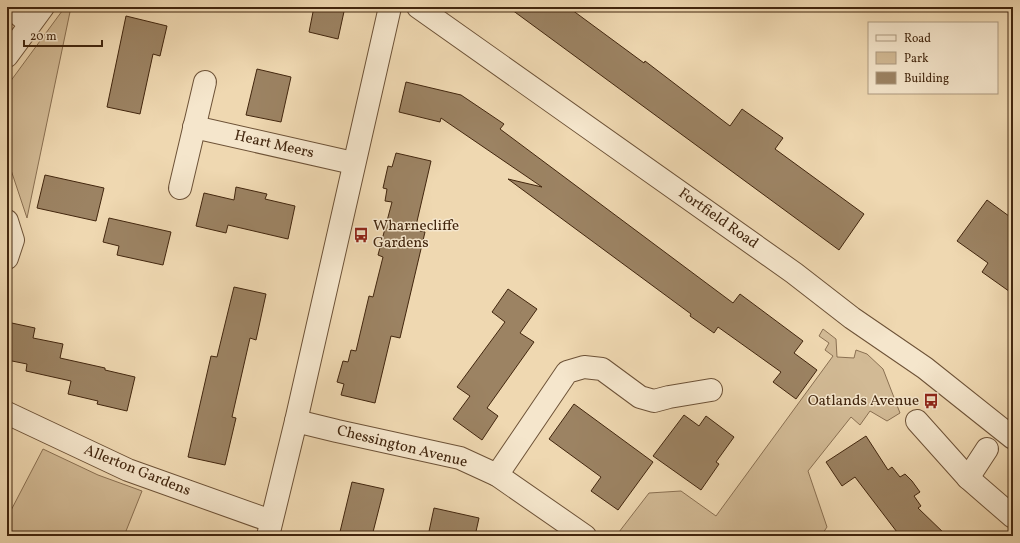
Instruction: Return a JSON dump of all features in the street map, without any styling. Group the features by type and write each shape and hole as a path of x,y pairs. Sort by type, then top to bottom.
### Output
{"street":[{"path":"10,7 30,24"},
{"path":"7,56 43,7"},
{"path":"270,528 296,421 353,163 390,7"},
{"name":"Fortfield Road","path":"418,7 794,273 852,318 925,368 1013,438"},
{"path":"180,188 206,82"},
{"name":"Heart Meers","path":"194,127 353,163"},
{"path":"7,221 12,240 7,258"},
{"path":"497,475 567,372 584,368 602,369 640,397 654,401 711,390"},
{"name":"Allerton Gardens","path":"7,413 128,470 270,528"},
{"name":"Chessington Avenue","path":"296,421 460,458 497,475 585,536"},
{"path":"917,421 968,478 1013,517"},
{"path":"968,478 987,449"}],"green space":[{"path":"65,7 71,7 27,218 7,158 7,86"},
{"path":"823,329 836,339 837,357 854,358 856,350 867,354 883,369 900,413 887,421 870,411 860,425 851,417 808,471 827,527 821,536 625,536 619,532 649,493 681,491 716,516 833,356 825,350 829,343 819,336"},
{"path":"43,449 98,475 142,491 124,536 7,536 7,518"}],"building":[{"path":"314,7 345,7 338,39 309,32"},
{"path":"508,7 568,7 644,63 645,61 730,126 742,109 783,138 775,149 864,214 839,250"},
{"path":"126,16 167,26 160,56 153,54 140,114 107,107"},
{"path":"257,69 291,77 281,122 246,115"},
{"path":"406,82 461,95 504,124 500,129 733,303 740,294 803,341 794,353 817,370 796,399 773,382 781,372 718,327 714,333 690,316 691,314 508,179 542,187 441,118 440,122 399,112"},
{"path":"396,153 431,161 415,230 425,232 400,338 391,336 375,403 341,395 344,384 337,382 343,361 348,362 351,350 356,351 369,296 373,297 383,257 378,255 392,202 385,201 387,189 383,188 388,166 392,167"},
{"path":"45,175 104,188 96,221 37,208"},
{"path":"236,187 267,194 265,199 295,206 288,239 228,225 226,233 196,226 204,193 234,200"},
{"path":"987,200 1013,219 1013,294 982,272 988,263 957,241"},
{"path":"109,218 171,232 163,265 117,255 119,246 103,242"},
{"path":"234,287 266,294 256,340 250,338 232,417 236,418 225,465 188,457 211,356 217,357"},
{"path":"508,289 537,309 520,333 534,342 487,408 498,416 482,440 453,419 470,396 457,387 505,322 492,312"},
{"path":"7,322 35,328 33,338 63,344 60,358 105,368 105,370 135,377 127,411 97,404 98,401 68,394 71,381 26,371 27,364 7,360"},
{"path":"574,404 653,462 618,510 591,491 601,477 549,439"},
{"path":"684,415 699,426 706,416 734,437 716,462 719,464 701,490 653,456"},
{"path":"866,436 888,470 892,467 900,477 905,474 912,481 920,492 914,496 921,506 918,508 947,536 900,536 855,477 842,486 826,462"},
{"path":"352,482 384,489 372,536 339,536"},
{"path":"434,508 479,518 475,536 428,536"}],"place":[{"name":"Wharnecliffe Gardens","path":"361,235"},
{"name":"Oatlands Avenue","path":"931,401"}]}
